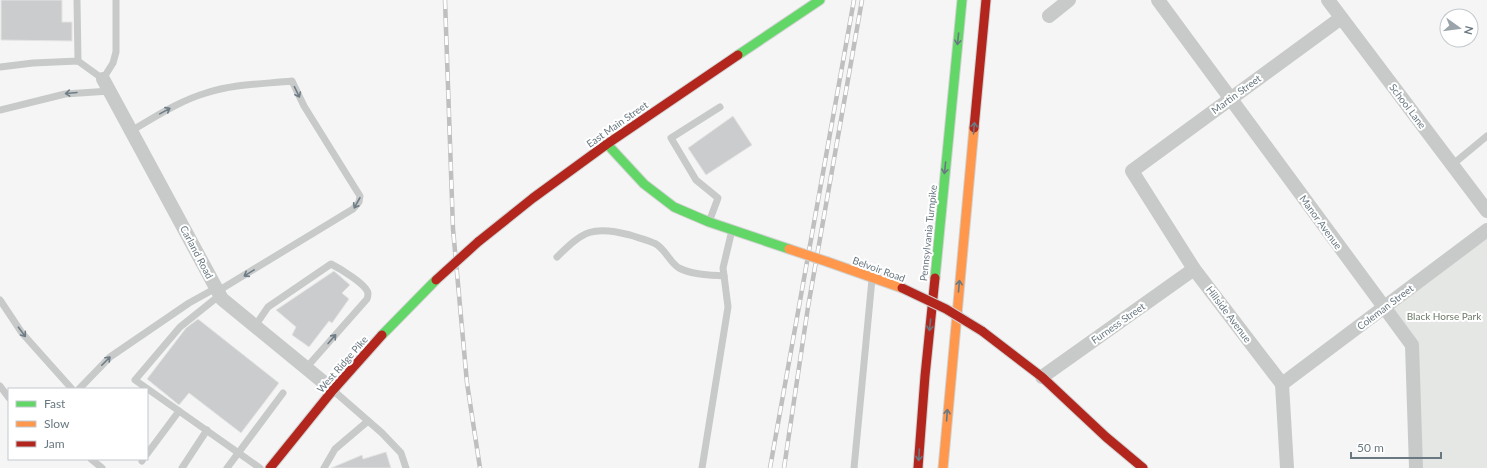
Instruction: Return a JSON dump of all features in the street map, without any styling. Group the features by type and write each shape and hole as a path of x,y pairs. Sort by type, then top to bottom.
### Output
{"main road":[{"name":"East Main Street","path":"436,280 478,242 533,198 607,144 820,0"},
{"name":"Pennsylvania Turnpike","path":"918,468 924,376 962,0"},
{"path":"943,468 950,372 986,0"},
{"name":"Belvoir Road","path":"607,144 644,184 660,198 688,214 902,288 946,309 982,331 1042,377 1106,437 1143,468"},
{"name":"West Ridge Pike","path":"270,468 333,390 373,345 436,280"}],"street":[{"path":"1048,16 1069,0"},
{"name":"Manor Avenue","path":"1158,0 1412,345 1416,468"},
{"name":"School Lane","path":"1328,0 1487,211"},
{"name":"Martin Street","path":"1132,171 1341,18"},
{"name":"Carland Road","path":"106,85 222,299 333,390"},
{"name":"Hillside Avenue","path":"1132,171 1194,268 1282,384"},
{"name":"Coleman Street","path":"1282,384 1487,230"},
{"name":"Furness Street","path":"1042,377 1194,268"},
{"path":"1282,384 1287,468"}],"lane":[{"path":"77,0 78,61"},
{"path":"106,85 116,52 116,0"},
{"path":"0,67 33,62 78,61 106,85"},
{"path":"80,388 110,357 189,303 218,291 353,209 359,202 360,196 304,106 292,80 240,86 206,93 176,105 131,130"},
{"path":"0,110 106,85"},
{"path":"709,222 718,198 696,180 671,138 720,106"},
{"path":"1452,165 1487,136"},
{"path":"557,257 581,235 606,230 644,239 656,244 678,268 707,275 724,276"},
{"path":"702,468 728,307 723,268 732,230"},
{"path":"255,326 268,307 331,264 353,278 367,290 367,299 306,368"},
{"path":"854,468 872,277"},
{"path":"145,388 135,380 180,327 218,291"},
{"path":"0,300 22,333 71,388"},
{"path":"0,386 8,397"},
{"path":"148,390 260,468"},
{"path":"333,390 368,420 401,453 406,468"},
{"path":"227,468 282,393"},
{"path":"148,453 179,411"},
{"path":"324,468 336,449 368,420"},
{"path":"182,468 207,430"},
{"path":"92,460 102,468"}],"green space":[{"name":"Black Horse Park","path":"1487,230 1487,468 1416,468 1412,345 1384,308"}],"building":[{"path":"1,0 62,0 62,22 72,22 72,41 1,40"},
{"path":"733,116 752,145 706,175 688,148"},
{"path":"334,271 350,285 342,293 349,299 332,323 329,321 309,347 292,335 296,327 276,310"},
{"path":"198,319 279,383 241,433 189,393 179,405 147,379 186,328"},
{"path":"386,452 391,468 331,468 362,455 363,459"}],"railway":[{"path":"445,0 453,229 467,383 480,468"},
{"path":"770,468 854,0"},
{"path":"784,468 808,307 862,0"}],"traffic: fast":[{"path":"738,55 820,0"},
{"path":"935,278 962,0"},
{"path":"607,144 644,184 674,207 709,222 789,249"},
{"path":"382,335 436,280"}],"traffic: slow":[{"path":"943,468 974,128"},
{"path":"789,249 828,262"},
{"path":"828,262 902,288"}],"traffic: jam":[{"path":"974,128 986,0"},
{"path":"478,242 533,198 607,144 738,55"},
{"path":"436,280 478,242"},
{"path":"918,468 925,376 935,278"},
{"path":"902,288 946,309 982,331"},
{"path":"982,331 1042,377 1106,437 1143,468"},
{"path":"270,468 333,390 382,335"}]}
